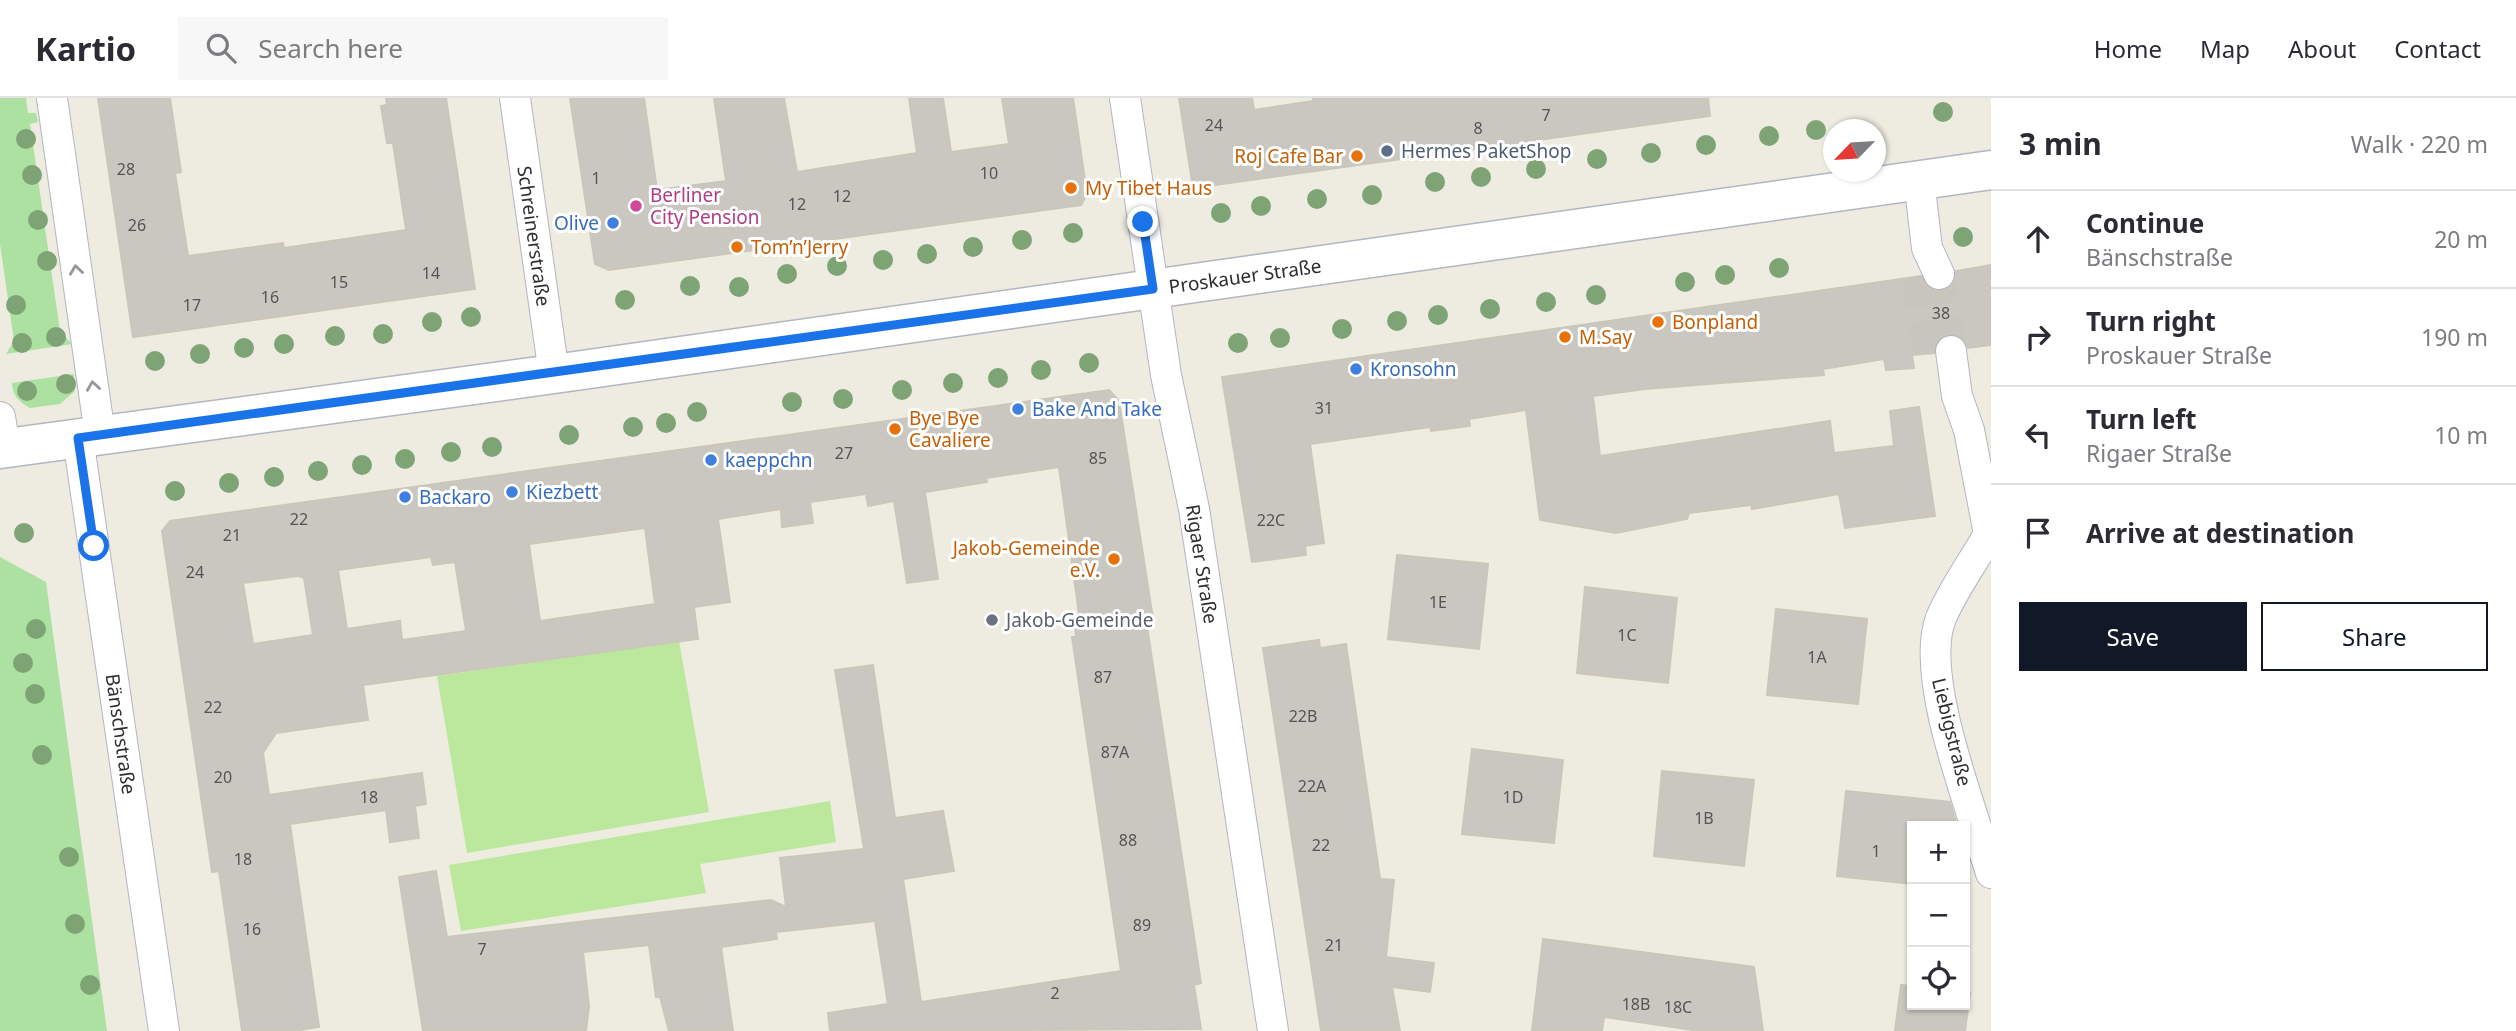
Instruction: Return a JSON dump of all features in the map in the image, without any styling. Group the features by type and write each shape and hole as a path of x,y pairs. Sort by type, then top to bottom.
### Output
{"street":[{"name":"Bänschstraße","path":"52,98 89,436 164,1031"},
{"name":"Schreinerstraße","path":"515,98 554,374"},
{"name":"Rigaer Straße","path":"1125,98 1153,289 1194,509 1273,1031"},
{"name":"Proskauer Straße","path":"2,438 89,436 554,374 1991,170"},
{"path":"1919,180 1928,266"},
{"name":"Liebigstraße","path":"1940,352 1969,430 1989,534 1941,619 1934,652 1940,697 1991,873"}],"green space":[{"path":"0,98 26,98 28,113 36,113 38,122 30,124 60,331 72,344 6,354 14,341 0,244"},
{"path":"74,374 75,391 60,404 30,408 15,395 12,383"},
{"path":"0,557 46,582 107,1031 0,1031"},
{"path":"679,641 709,812 467,853 437,676"},
{"path":"830,801 836,842 700,864 706,893 461,931 449,865"}],"building":[{"path":"98,98 170,98 181,172 175,173 188,256 283,243 284,248 406,230 393,143 387,143 381,106 387,105 386,98 446,98 475,289 133,337"},
{"path":"570,98 644,98 657,190 726,181 714,98 784,98 797,172 917,153 909,98 943,98 951,152 1009,144 1002,98 1073,98 1087,194 1081,205 609,270 595,264"},
{"path":"1179,98 1252,98 1254,110 1313,101 1313,98 1708,98 1710,116 1193,188"},
{"path":"1991,265 1991,345 1968,348 1964,340 1949,334 1940,338 1934,353 1912,355 1914,368 1886,370 1884,359 1823,369 1824,375 1645,389 1593,396 1600,456 1830,421 1834,453 1894,446 1890,411 1919,407 1935,516 1845,528 1839,494 1752,509 1751,505 1689,513 1687,519 1616,533 1540,520 1526,410 1469,419 1470,426 1431,431 1430,427 1310,444 1324,543 1305,546 1306,555 1252,562 1222,377 1921,276 1928,288 1938,291 1953,285 1956,271"},
{"path":"1109,390 1119,401 1154,625 1147,626 1201,983 1194,985 1201,1029 830,1031 828,1013 888,1004 875,921 776,932 777,939 721,947 733,1031 669,1031 660,997 656,997 649,945 583,952 589,1006 586,1031 423,1031 399,877 436,871 447,937 771,900 786,907 780,858 864,849 835,670 873,665 895,818 943,811 954,871 903,879 921,1002 1121,971 1072,637 1076,637 1074,615 1079,614 1059,467 986,478 987,482 925,492 938,579 907,583 894,501 868,506 866,494 810,502 813,523 782,527 781,509 718,519 730,602 694,607 698,639 363,685 368,720 276,733 263,753 269,795 422,773 426,804 415,806 419,838 390,842 386,810 290,824 319,1027 293,1031 242,1031 219,871 212,872 162,531 170,521","holes":["645,528 655,604 540,621 529,544","431,557 433,565 455,562 466,631 402,640 400,621 347,629 338,570","298,576 304,578 313,635 253,644 243,583"]},
{"path":"1397,555 1488,564 1479,649 1388,639"},
{"path":"1585,587 1677,598 1668,683 1577,673"},
{"path":"1776,609 1867,619 1858,704 1767,695"},
{"path":"1319,640 1320,648 1346,644 1380,879 1394,880 1386,957 1434,963 1430,992 1392,987 1400,1031 1321,1031 1263,648"},
{"path":"1472,749 1563,760 1554,843 1462,834"},
{"path":"1662,771 1754,780 1744,866 1654,856"},
{"path":"1846,791 1950,802 1956,821 1907,821 1907,883 1837,876"},
{"path":"1543,939 1754,967 1763,1031 1700,1031 1604,1017 1602,1031 1532,1031"},
{"path":"1901,985 1907,986 1907,1010 1968,1010 1965,1031 1895,1031"}],"tunnel":[{"path":"1939,274 1951,351"},
{"path":"1917,277 1928,353"}],"place":[{"name":"Hermes PaketShop","path":"1387,151"},
{"name":"Roj Cafe Bar","path":"1357,156"},
{"name":"My Tibet Haus","path":"1071,188"},
{"name":"Berliner City Pension","path":"636,206"},
{"name":"Olive","path":"613,223"},
{"name":"Tom’n’Jerry","path":"737,247"},
{"name":"Bonpland","path":"1658,322"},
{"name":"M.Say","path":"1565,337"},
{"name":"Kronsohn","path":"1356,369"},
{"name":"Bake And Take","path":"1018,409"},
{"name":"Bye Bye Cavaliere","path":"895,429"},
{"name":"kaeppchn","path":"711,460"},
{"name":"Kiezbett","path":"512,492"},
{"name":"Backaro","path":"405,497"},
{"name":"Jakob-Gemeinde e.V.","path":"1114,559"},
{"name":"Jakob-Gemeinde","path":"992,620"}],"route":[{"path":"94,546 78,438 1153,289 1143,222"}]}
